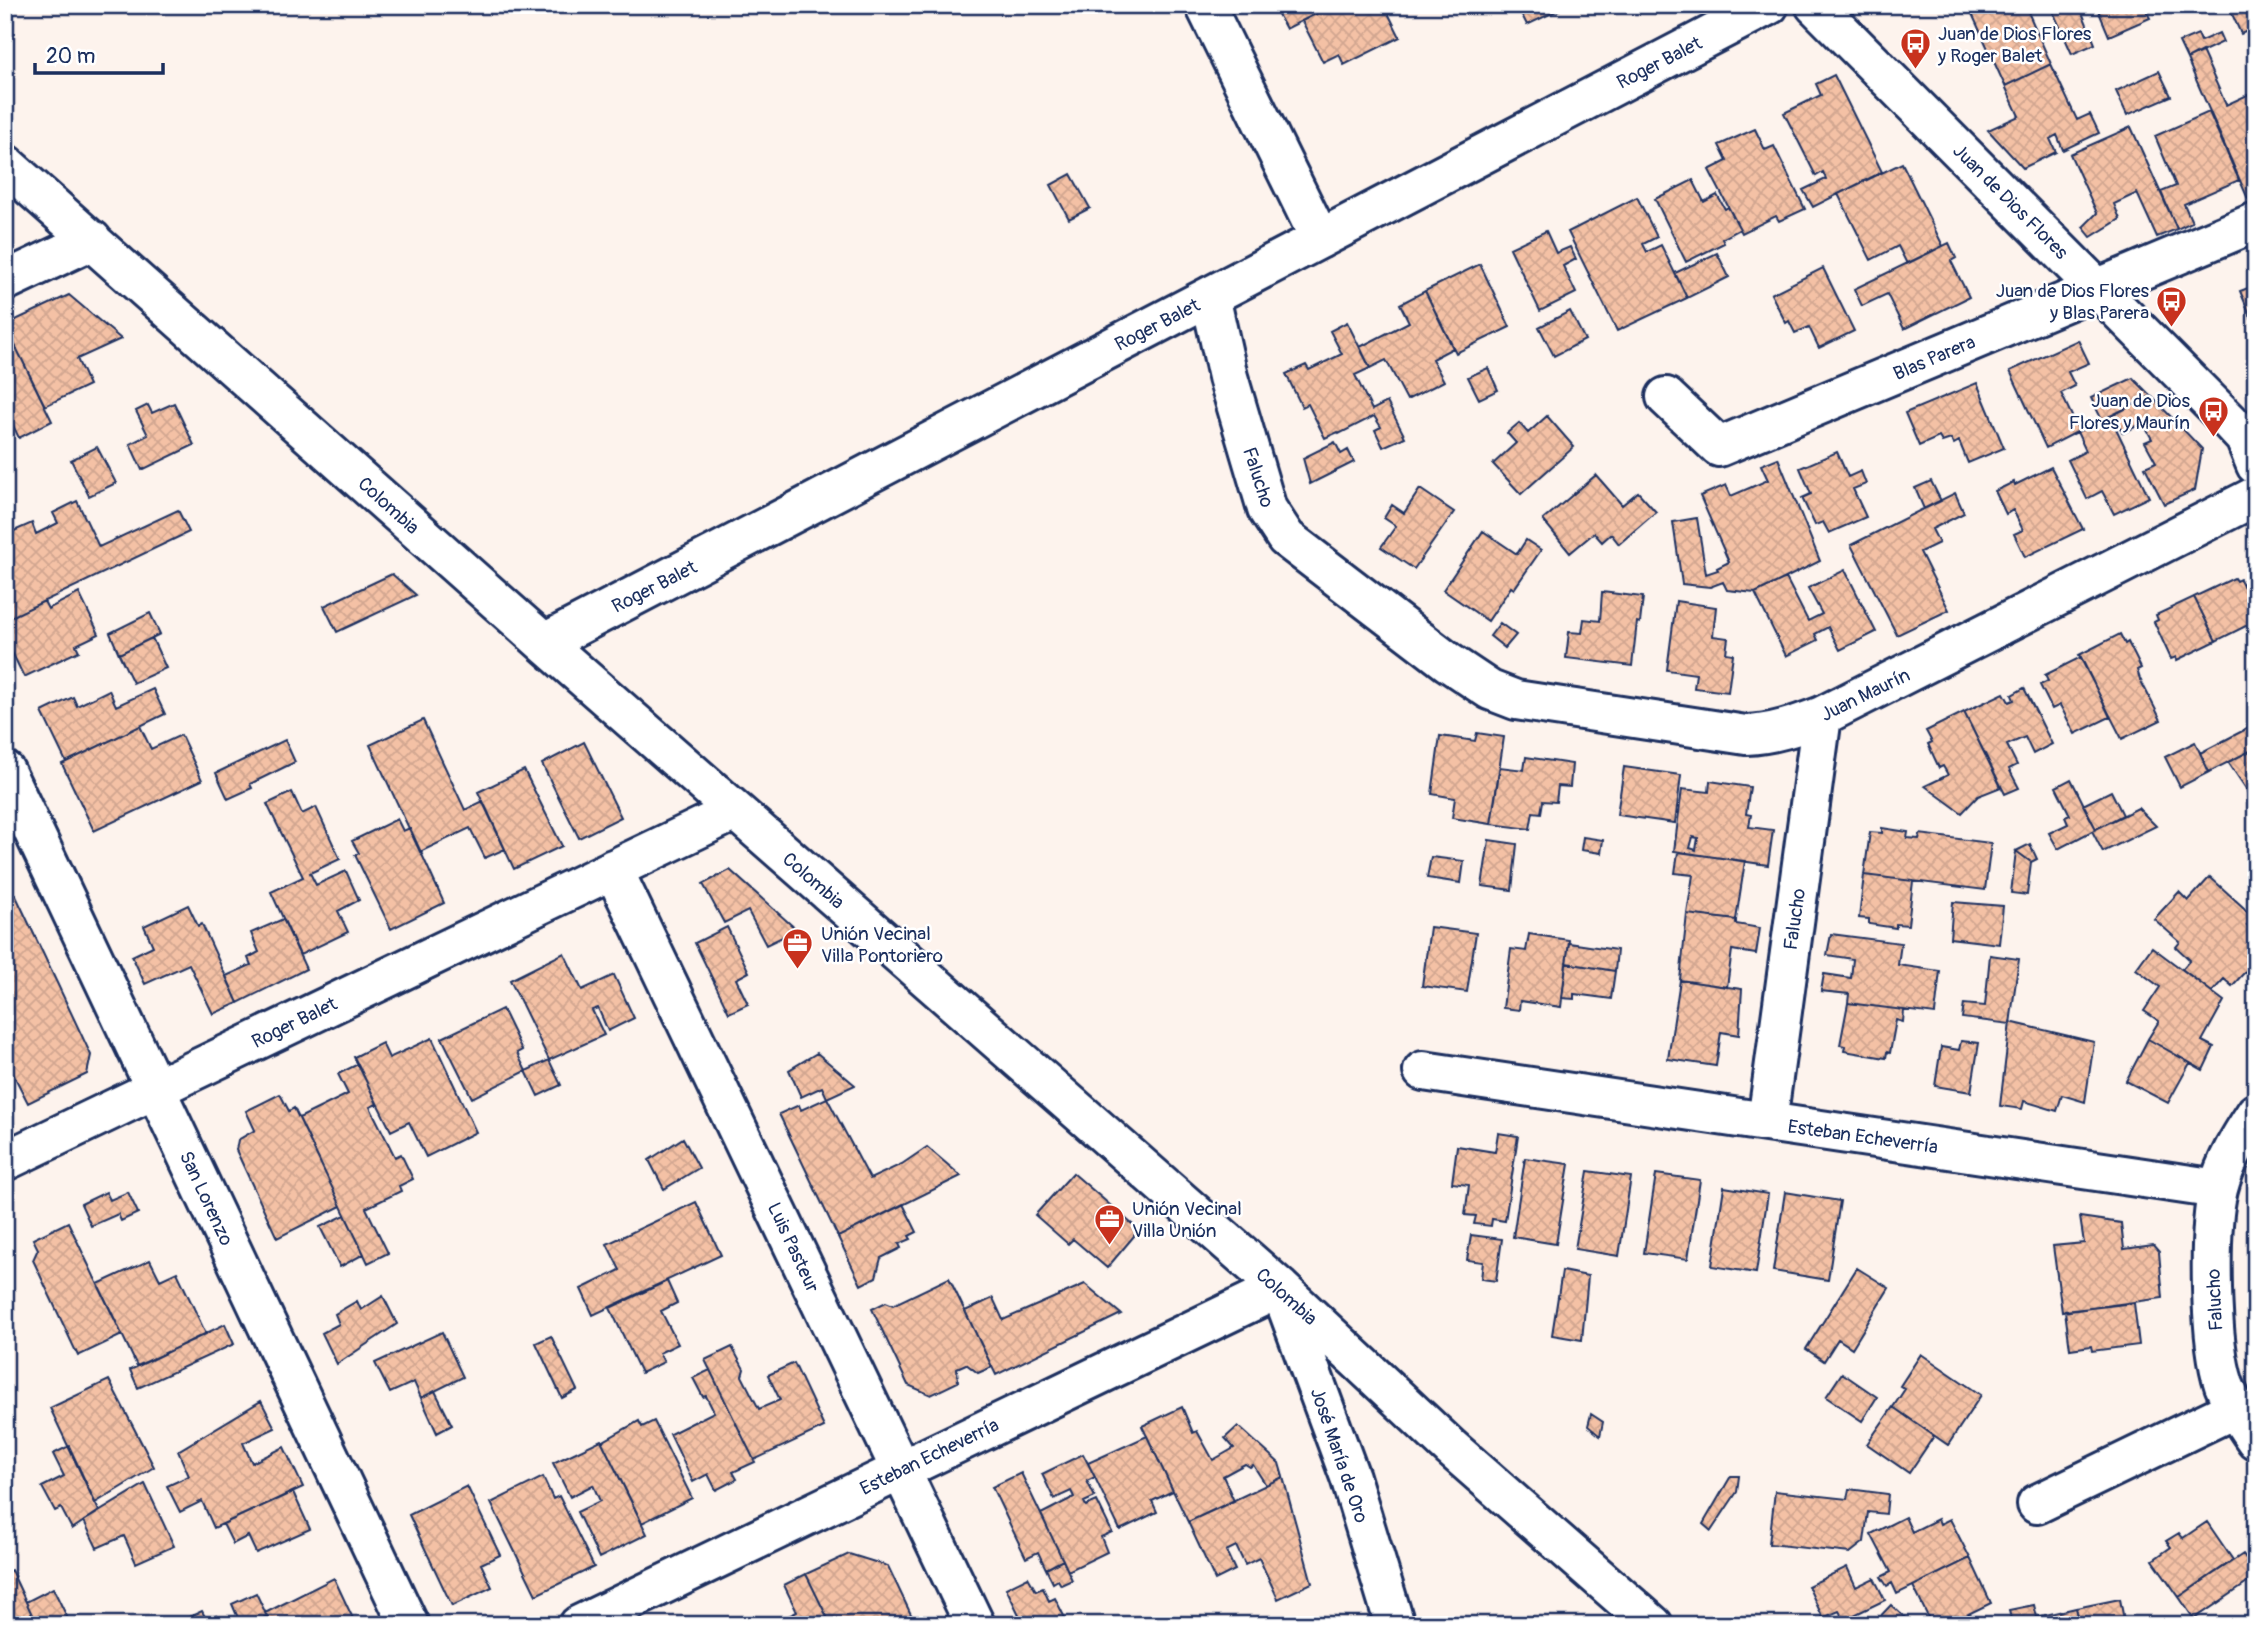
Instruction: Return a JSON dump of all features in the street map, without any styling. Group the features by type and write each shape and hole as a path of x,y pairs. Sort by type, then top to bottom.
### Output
{"street":[{"path":"1205,5 1320,239"},
{"name":"Roger Balet","path":"544,643 1769,5"},
{"name":"Juan de Dios Flores","path":"1815,5 2245,438 2256,465"},
{"name":"Colombia","path":"5,164 544,643 1280,1287 1451,1448 1653,1625"},
{"name":"Blas Parera","path":"1666,397 1719,447 2256,222"},
{"path":"5,281 92,240"},
{"name":"Falucho","path":"1210,296 1228,377 1266,509 1286,538 1448,662"},
{"name":"Juan Maurín","path":"1448,662 1490,690 1516,700 1732,733 1766,734 1789,729 1822,716 2256,496"},
{"name":"Falucho","path":"1767,1122 1822,716"},
{"name":"San Lorenzo","path":"5,771 409,1625"},
{"name":"Roger Balet","path":"5,1161 736,811"},
{"name":"Luis Pasteur","path":"613,869 975,1625"},
{"name":"Esteban Echeverría","path":"1423,1071 2218,1189"},
{"path":"2218,1189 2227,1162 2252,1125"},
{"name":"Falucho","path":"2218,1189 2212,1245 2216,1336 2223,1383 2234,1409 2256,1440"},
{"name":"Esteban Echeverría","path":"579,1625 1280,1287"},
{"name":"José María de Oro","path":"1280,1287 1350,1477 1395,1625"},
{"path":"2037,1504 2234,1409"}],"building":[{"path":"1273,5 1333,5 1286,29"},
{"path":"1333,5 1384,5 1400,37 1344,65 1339,54 1323,62 1302,21"},
{"path":"1517,5 1569,5 1527,25"},
{"path":"1968,5 2025,5 2051,64 2005,86"},
{"path":"2050,5 2079,5 2095,44 2072,54"},
{"path":"2096,5 2143,5 2150,18 2109,36"},
{"path":"2228,5 2247,5 2256,27 2241,34"},
{"path":"2247,5 2256,5 2256,25"},
{"path":"2219,33 2223,42 2187,59 2179,42 2198,34 2201,41"},
{"path":"2202,51 2226,105 2256,91 2256,196 2248,199 2187,59"},
{"path":"2051,64 2077,120 2090,114 2099,133 2063,150 2057,135 2050,139 2056,152 2023,168 1988,130 2019,116 2005,86"},
{"path":"2159,71 2171,96 2127,115 2116,91"},
{"path":"1834,75 1882,172 1813,207 1803,190 1826,179 1823,172 1816,176 1784,113 1821,95 1816,84"},
{"path":"2209,112 2239,180 2184,204 2192,222 2177,229 2161,192 2176,186 2155,136"},
{"path":"2131,127 2177,229 2157,237 2137,193 2114,204 2120,219 2091,237 2083,227 2097,213 2070,154"},
{"path":"1755,129 1765,150 1774,146 1805,209 1779,221 1776,216 1742,233 1709,170 1727,161 1719,145"},
{"path":"1902,163 1943,246 1907,264 1898,246 1871,260 1838,194"},
{"path":"1071,174 1090,208 1069,219 1051,185"},
{"path":"1693,180 1704,202 1717,195 1725,209 1728,207 1740,229 1722,239 1724,243 1686,262 1655,199"},
{"path":"1637,197 1657,237 1643,244 1647,252 1661,245 1687,298 1617,331 1568,232"},
{"path":"1546,231 1556,253 1570,247 1576,259 1563,266 1576,293 1540,311 1510,248"},
{"path":"1949,243 1956,258 1951,261 1969,297 1904,329 1887,294 1862,306 1854,289"},
{"path":"1717,253 1729,277 1687,298 1675,273"},
{"path":"1480,264 1510,327 1456,353 1425,291"},
{"path":"1823,268 1854,331 1819,348 1809,327 1795,333 1789,321 1786,323 1771,294"},
{"path":"2256,285 2256,329 2240,291"},
{"path":"1425,291 1453,348 1432,359 1444,381 1407,400 1386,360 1370,368 1360,347 1409,322 1400,304"},
{"path":"69,295 121,339 77,359 89,385 45,406 5,325"},
{"path":"1570,311 1585,340 1554,356 1539,327"},
{"path":"1347,322 1370,368 1355,375 1372,410 1387,402 1405,437 1383,447 1375,430 1381,427 1374,416 1325,438 1308,404 1302,407 1286,374 1306,365 1309,370 1342,354 1330,331"},
{"path":"11,337 52,421 19,438 5,409 5,340"},
{"path":"2078,340 2089,363 2068,372 2075,386 2061,393 2079,431 2046,448 2010,371"},
{"path":"1488,368 1498,390 1479,399 1468,377"},
{"path":"2133,378 2151,396 2102,420 2091,398"},
{"path":"1977,383 2004,448 1968,463 1959,441 1954,444 1951,439 1942,442 1939,437 1919,446 1905,413"},
{"path":"2151,396 2202,449 2195,490 2164,504 2145,467 2156,462 2145,442 2152,439 2143,423 2123,433 2113,415"},
{"path":"174,403 194,445 142,470 130,444 148,435 136,411 148,405 152,413"},
{"path":"1547,416 1574,447 1521,494 1493,464 1516,443 1507,433 1519,423 1528,433"},
{"path":"2110,416 2149,497 2114,514 2102,491 2087,499 2068,460 2086,451 2077,432"},
{"path":"1335,442 1341,454 1348,450 1354,462 1310,484 1303,458"},
{"path":"97,447 116,483 89,496 71,460"},
{"path":"1837,452 1848,477 1861,471 1866,484 1853,489 1866,517 1829,533 1823,522 1815,525 1802,498 1811,494 1800,468"},
{"path":"1778,458 1820,561 1755,593 1727,590 1723,582 1710,587 1682,584 1673,522 1697,518 1706,574 1718,570 1717,568 1729,562 1700,496 1726,485 1731,496 1768,480 1761,465"},
{"path":"2051,467 2083,529 2025,557 2014,534 2023,530 2013,510 2006,514 1995,491 2014,482 2015,485"},
{"path":"1596,475 1622,505 1638,492 1656,512 1619,544 1611,534 1602,542 1594,533 1570,553 1543,520"},
{"path":"1931,481 1941,501 1924,509 1915,488"},
{"path":"1420,489 1454,512 1414,569 1381,547 1396,526 1384,518 1392,505 1404,513"},
{"path":"1955,493 1964,513 1932,529 1939,543 1920,552 1949,610 1897,635 1851,545"},
{"path":"77,501 99,547 178,510 189,532 5,620 5,535 32,523 36,534 58,523 53,513"},
{"path":"1483,531 1517,554 1526,540 1541,550 1488,621 1443,590"},
{"path":"1845,570 1876,632 1840,650 1828,627 1815,634 1818,640 1786,656 1755,593 1786,578 1808,621 1822,614 1808,588"},
{"path":"392,574 416,595 337,632 324,606"},
{"path":"2234,578 2236,581 2240,579 2256,612 2256,621 2216,641 2194,597"},
{"path":"1602,592 1643,597 1632,666 1566,658 1569,632 1582,633 1584,619 1600,621"},
{"path":"79,593 99,634 76,645 79,651 24,677 5,638 5,620 44,601 48,609"},
{"path":"2194,597 2216,641 2177,660 2176,657 2171,659 2154,622 2158,620 2156,615"},
{"path":"1676,601 1716,607 1713,636 1728,638 1726,653 1733,654 1728,692 1694,688 1696,674 1667,670"},
{"path":"150,613 160,634 119,654 110,633"},
{"path":"1500,623 1516,635 1505,648 1490,636"},
{"path":"2120,634 2125,644 2128,642 2141,668 2137,670 2140,679 2161,720 2122,739 2079,655"},
{"path":"152,638 166,668 133,683 119,654"},
{"path":"2081,657 2110,717 2075,734 2060,705 2052,709 2040,685 2048,681 2045,675"},
{"path":"2024,688 2052,744 2033,754 2025,737 2007,745 2017,765 2009,769 2019,788 2005,794 1964,712 2004,693 2009,702 2014,700 2012,695"},
{"path":"153,689 165,714 66,762 42,712 73,697 77,706 109,690 116,706"},
{"path":"1964,712 2001,787 1978,796 1962,813 1925,786 1948,775 1943,766 1939,768 1928,744 1932,742 1926,731"},
{"path":"423,720 465,810 483,801 505,849 485,858 470,828 420,852 370,745"},
{"path":"2256,724 2256,748 2209,772 2200,753"},
{"path":"140,726 151,749 181,735 202,780 94,831 62,764"},
{"path":"1477,733 1504,737 1491,824 1452,818 1455,798 1432,794 1440,736 1475,741"},
{"path":"285,740 295,762 250,784 252,788 228,799 216,773"},
{"path":"584,742 621,817 579,838 542,764"},
{"path":"2195,742 2209,772 2180,787 2165,757"},
{"path":"2256,748 2256,798 2253,799 2228,762"},
{"path":"1526,757 1572,764 1570,787 1558,786 1556,802 1543,801 1541,813 1533,812 1530,829 1491,824 1500,767 1524,770"},
{"path":"1624,767 1681,775 1675,823 1617,815"},
{"path":"524,770 562,846 514,869 478,792"},
{"path":"2071,779 2096,829 2058,849 2049,833 2068,824 2065,817 2070,815 2056,787"},
{"path":"1710,781 1750,787 1746,814 1751,815 1749,827 1773,830 1768,865 1674,851 1682,789 1709,792","holes":["1693,837 1698,838 1696,850 1690,848"]},
{"path":"2111,791 2123,815 2096,829 2083,805"},
{"path":"292,792 302,814 316,807 340,859 310,873 316,885 346,871 359,900 338,911 348,932 300,955 271,892 303,877 267,804"},
{"path":"2138,808 2156,826 2103,852 2092,831"},
{"path":"397,819 403,831 410,828 444,903 391,929 355,855 359,853 352,841"},
{"path":"1882,828 1908,832 1907,838 1919,839 1920,834 1991,843 1985,890 1864,875 1870,832 1882,833"},
{"path":"1583,837 1603,840 1601,853 1581,850"},
{"path":"1489,840 1517,844 1512,890 1482,886"},
{"path":"2030,844 2037,859 2031,862 2016,851"},
{"path":"2016,851 2031,862 2027,895 2011,893"},
{"path":"1678,852 1745,861 1736,920 1687,914 1693,875 1675,873"},
{"path":"1431,857 1464,861 1461,883 1427,878"},
{"path":"730,870 797,930 766,945 748,911 724,923 703,884"},
{"path":"1864,875 1913,881 1908,925 1896,924 1896,928 1869,924 1869,919 1859,918"},
{"path":"2210,877 2244,908 2254,921 2247,925 2256,933 2256,944 2252,948 2256,951 2256,960 2232,986 2224,979 2212,992 2182,969 2190,960 2176,947 2180,942 2154,919 2179,892 2188,901"},
{"path":"15,894 91,1055 87,1074 28,1103 5,1058 5,899"},
{"path":"1953,902 2003,906 1999,944 1950,938"},
{"path":"188,905 198,926 202,924 238,1003 213,1014 189,964 145,984 132,956 153,946 144,926"},
{"path":"1687,914 1736,920 1736,924 1760,928 1756,954 1732,950 1727,987 1680,980"},
{"path":"283,919 306,969 238,1003 226,976 251,965 248,958 259,952 251,933"},
{"path":"727,927 749,972 736,979 748,1004 729,1013 695,943"},
{"path":"1430,927 1476,933 1467,992 1422,986"},
{"path":"1529,934 1569,940 1561,1007 1520,1001 1519,1010 1503,1008 1511,949 1526,951"},
{"path":"1831,934 1901,943 1898,965 1940,971 1935,1014 1848,1003 1849,994 1821,991 1824,974 1851,978 1853,959 1827,955"},
{"path":"1569,943 1617,950 1615,971 1566,963"},
{"path":"2152,947 2224,1001 2202,1041 2214,1047 2203,1070 2148,1039 2159,1021 2144,1011 2160,987 2136,969"},
{"path":"564,953 582,990 614,975 634,1018 608,1031 598,1008 592,1010 604,1035 549,1060 510,980"},
{"path":"1990,955 2019,959 2010,1024 1962,1018 1964,1004 1985,1006"},
{"path":"1566,963 1615,971 1611,999 1574,994 1574,999 1562,998"},
{"path":"1680,980 1742,989 1739,1035 1721,1032 1716,1066 1668,1059"},
{"path":"1848,1003 1904,1010 1903,1022 1896,1020 1890,1053 1887,1052 1886,1058 1844,1051 1845,1046 1840,1045"},
{"path":"502,1009 522,1050 517,1053 526,1071 472,1098 442,1038"},
{"path":"2010,1022 2094,1042 2085,1102 2062,1095 2057,1111 2024,1101 2022,1109 2000,1106"},
{"path":"432,1038 476,1132 426,1157 409,1122 391,1131 354,1057 382,1043 389,1058"},
{"path":"2148,1039 2190,1063 2168,1103 2126,1081"},
{"path":"1961,1041 1979,1043 1971,1092 1935,1086 1941,1047 1959,1050"},
{"path":"817,1053 855,1085 827,1098 822,1087 801,1097 789,1070"},
{"path":"549,1060 561,1085 538,1096 526,1071"},
{"path":"358,1064 377,1104 370,1107 395,1157 401,1154 413,1179 399,1186 401,1191 366,1208 388,1253 368,1263 299,1118 348,1094 338,1074"},
{"path":"280,1094 289,1111 294,1108 341,1206 277,1238 236,1150 238,1140 255,1130 246,1111"},
{"path":"827,1098 870,1179 902,1164 927,1147 961,1176 838,1237 779,1114 799,1105 801,1110"},
{"path":"1498,1133 1518,1136 1505,1221 1492,1219 1491,1226 1474,1224 1476,1216 1465,1215 1469,1185 1452,1183 1457,1146 1495,1152"},
{"path":"683,1138 699,1168 664,1189 649,1160"},
{"path":"1525,1158 1569,1164 1556,1244 1513,1237"},
{"path":"1588,1171 1631,1177 1619,1256 1575,1249"},
{"path":"1073,1173 1139,1230 1107,1268 1073,1239 1068,1244 1035,1215"},
{"path":"1656,1174 1700,1180 1688,1259 1644,1253"},
{"path":"1724,1187 1768,1194 1756,1273 1712,1266"},
{"path":"106,1192 110,1200 128,1192 138,1213 121,1221 118,1214 91,1226 81,1204"},
{"path":"1785,1192 1840,1201 1828,1280 1773,1271"},
{"path":"696,1202 721,1255 593,1315 581,1289 620,1270 607,1244"},
{"path":"903,1204 917,1232 909,1236 911,1239 899,1244 901,1248 881,1258 876,1277 861,1285 838,1237"},
{"path":"345,1215 364,1254 340,1267 320,1227"},
{"path":"2080,1217 2121,1223 2124,1249 2153,1245 2159,1252 2163,1298 2062,1312 2053,1246 2084,1243"},
{"path":"68,1222 122,1335 78,1356 33,1260 38,1249 33,1239"},
{"path":"1471,1235 1502,1239 1496,1281 1481,1279 1483,1262 1467,1260"},
{"path":"150,1260 160,1280 177,1272 206,1334 137,1366 98,1284"},
{"path":"1857,1268 1889,1288 1852,1348 1838,1339 1824,1361 1806,1349"},
{"path":"1562,1271 1588,1276 1582,1340 1552,1335"},
{"path":"949,1278 992,1367 978,1373 966,1364 957,1368 958,1382 931,1395 908,1385 872,1309 886,1302 893,1305"},
{"path":"667,1281 677,1303 661,1311 678,1344 659,1353 664,1362 641,1373 610,1308"},
{"path":"1085,1284 1121,1314 996,1375 965,1311 993,1298 1003,1320"},
{"path":"383,1296 397,1324 337,1364 322,1333 339,1324 335,1314 357,1301 361,1310"},
{"path":"2134,1303 2139,1345 2092,1351 2091,1346 2070,1349 2065,1311"},
{"path":"5,1312 14,1330 5,1334"},
{"path":"225,1324 234,1344 138,1388 130,1370"},
{"path":"442,1332 463,1377 421,1398 414,1382 390,1393 375,1363"},
{"path":"551,1336 577,1390 562,1398 536,1343"},
{"path":"732,1347 744,1369 742,1376 759,1409 780,1400 768,1375 794,1363 824,1427 754,1460 705,1360"},
{"path":"1921,1354 1981,1395 1948,1445 1893,1407 1905,1389 1900,1386"},
{"path":"710,1370 755,1462 733,1472 737,1479 716,1490 708,1474 693,1482 670,1434 714,1412 693,1378"},
{"path":"1842,1373 1877,1397 1862,1421 1826,1397"},
{"path":"109,1380 154,1467 95,1503 50,1408"},
{"path":"435,1391 452,1425 437,1433 421,1398"},
{"path":"261,1401 275,1428 243,1443 252,1463 284,1447 303,1487 214,1528 202,1501 180,1512 167,1486 189,1476 178,1451"},
{"path":"1182,1407 1193,1433 1197,1431 1213,1460 1234,1448 1225,1438 1238,1426 1279,1463 1283,1477 1266,1485 1253,1465 1250,1467 1245,1464 1223,1476 1234,1501 1188,1522 1142,1426"},
{"path":"1893,1407 1934,1436 1909,1473 1867,1444"},
{"path":"1591,1414 1603,1422 1600,1436 1588,1426"},
{"path":"639,1421 642,1427 654,1421 692,1498 642,1523 602,1442"},
{"path":"1147,1436 1173,1491 1152,1501 1157,1512 1120,1530 1088,1463"},
{"path":"601,1440 647,1534 599,1558 577,1512 600,1501 593,1485 570,1497 553,1463"},
{"path":"69,1446 99,1511 72,1529 61,1508 55,1511 42,1487 64,1476 53,1454"},
{"path":"1083,1454 1095,1477 1087,1481 1095,1497 1084,1502 1086,1506 1097,1501 1112,1532 1101,1537 1107,1552 1068,1571 1041,1514 1074,1497 1071,1491 1054,1499 1042,1474"},
{"path":"1021,1473 1063,1560 1046,1569 1038,1552 1026,1558 992,1487"},
{"path":"1731,1476 1739,1476 1737,1492 1711,1531 1703,1524"},
{"path":"543,1477 553,1499 559,1496 594,1567 536,1595 491,1503"},
{"path":"1283,1477 1312,1583 1278,1599 1259,1558 1245,1565 1236,1546 1226,1551 1235,1570 1215,1580 1188,1522"},
{"path":"145,1484 174,1546 136,1563 124,1536 97,1548 84,1521"},
{"path":"467,1486 500,1555 481,1564 492,1587 452,1606 409,1515"},
{"path":"1849,1489 1888,1494 1886,1514 1868,1512 1864,1542 1850,1553 1769,1544 1775,1491 1847,1499"},
{"path":"293,1492 310,1529 256,1553 248,1536 233,1544 223,1524"},
{"path":"1905,1517 1912,1532 1938,1519 1940,1524 1950,1519 1970,1558 1897,1594 1892,1583 1887,1586 1881,1577 1891,1572 1871,1534"},
{"path":"2207,1522 2233,1560 2179,1597 2153,1560 2171,1547 2166,1541 2179,1533 2183,1538"},
{"path":"849,1554 888,1566 916,1625 831,1625 806,1574"},
{"path":"2243,1554 2256,1572 2256,1577 2194,1619 2179,1597"},
{"path":"1970,1558 1991,1603 1960,1618 1963,1625 1932,1625 1913,1586"},
{"path":"1063,1560 1072,1580 1061,1585 1058,1580 1053,1583 1046,1569"},
{"path":"1847,1567 1856,1587 1874,1578 1885,1600 1844,1620 1839,1611 1823,1618 1808,1586"},
{"path":"11,1570 37,1625 5,1625 5,1573"},
{"path":"806,1574 831,1625 769,1625 797,1612 784,1585"},
{"path":"1028,1577 1036,1591 1043,1588 1049,1601 1055,1598 1065,1618 1052,1625 1024,1625 1006,1588"},
{"path":"334,1578 356,1625 271,1625 265,1613"},
{"path":"53,1588 71,1625 37,1625 26,1602"},
{"path":"256,1593 267,1616 248,1625 241,1625 232,1604"},
{"path":"2120,1599 2125,1625 2080,1625 2076,1608"},
{"path":"1891,1605 1913,1625 1872,1625"},
{"path":"2034,1605 2037,1617 2076,1608 2080,1625 2012,1625 2009,1610"},
{"path":"202,1611 207,1621 216,1616 220,1625 192,1625 189,1617"}],"place":[{"name":"Juan de Dios Flores y Roger Balet","path":"1915,71"},
{"name":"Juan de Dios Flores y Blas Parera","path":"2172,328"},
{"name":"Juan de Dios Flores y Maurín","path":"2213,438"},
{"name":"Unión Vecinal Villa Pontoriero","path":"798,971"},
{"name":"Unión Vecinal Villa Unión","path":"1109,1246"}]}
